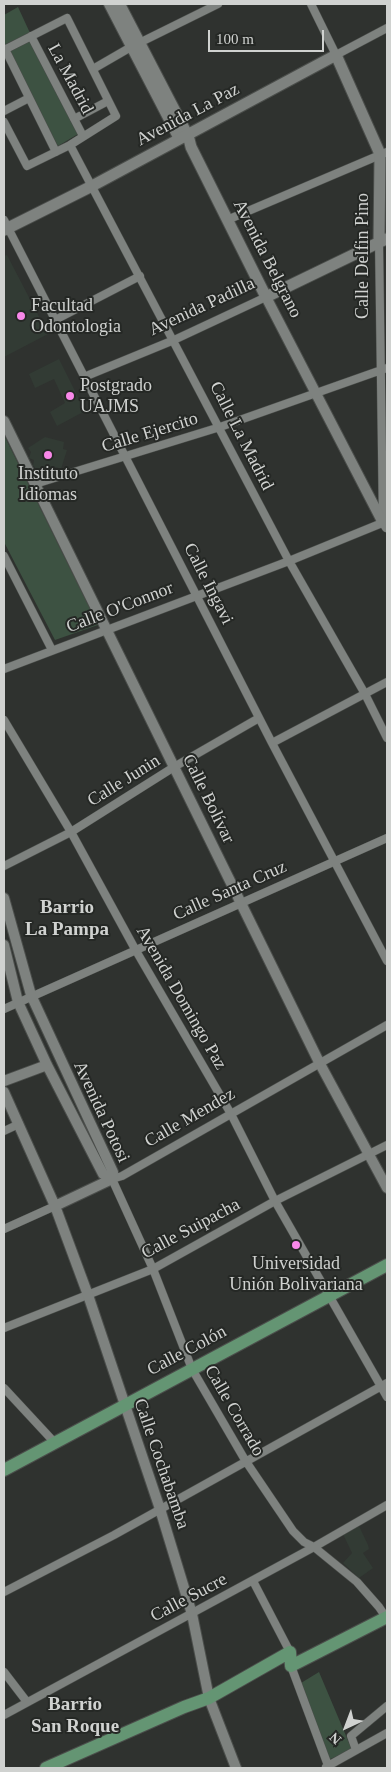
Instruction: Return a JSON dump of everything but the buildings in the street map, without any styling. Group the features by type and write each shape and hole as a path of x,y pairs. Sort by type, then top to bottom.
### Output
{"main road":[{"name":"Avenida La Paz","path":"5,226 92,186 336,55"},
{"name":"Calle Delfin Pino","path":"336,55 384,153 383,239"},
{"name":"Avenida Belgrano","path":"184,137 191,147 266,297"},
{"name":"Avenida Padilla","path":"266,297 383,239"},
{"name":"Calle Colón","path":"4,1470 124,1404 387,1265"},
{"path":"46,1768 209,1698 290,1652 291,1666 387,1618"}],"street":[{"name":"Avenida Belgrano","path":"109,4 136,45 184,137"},
{"name":"Avenida Belgrano","path":"120,4 136,45"},
{"path":"93,68 218,4"},
{"name":"Calle Delfin Pino","path":"311,4 336,55"},
{"path":"4,122 27,166 56,152 70,145 116,116 67,18 4,50 56,152"},
{"name":"Avenida La Paz","path":"336,55 387,28"},
{"name":"La Madrid","path":"31,36 83,136"},
{"path":"4,111 29,98"},
{"path":"74,119 108,101"},
{"name":"Calle La Madrid","path":"70,145 220,427 288,561 365,694 387,738"},
{"path":"227,220 384,153"},
{"name":"Calle Ingavi","path":"5,226 127,457 272,744 387,961"},
{"name":"Calle Delfin Pino","path":"383,239 386,526"},
{"path":"55,320 140,276"},
{"name":"Avenida Belgrano","path":"266,297 386,526"},
{"name":"Avenida Padilla","path":"84,377 174,340 266,297"},
{"name":"Calle Ejercito","path":"35,484 220,427 384,369"},
{"name":"Calle Bolívar","path":"4,421 319,1062 387,1188"},
{"name":"Calle O'Connor","path":"4,670 288,561 386,526"},
{"path":"4,556 52,650"},
{"path":"272,744 387,682"},
{"name":"Calle Junin","path":"4,866 71,832 174,767 259,718"},
{"name":"Avenida Domingo Paz","path":"4,720 71,832 135,949 231,1114 275,1201 329,1296 384,1384 387,1397"},
{"name":"Calle Santa Cruz","path":"4,1009 31,995 387,838"},
{"name":"Avenida Potosi","path":"4,898 31,995 59,1060 113,1172 112,1179 102,1174 47,1065 18,1002 4,945"},
{"name":"Calle Mendez","path":"4,1229 122,1176 319,1062 387,1025"},
{"path":"4,1081 59,1060"},
{"name":"Calle Cochabamba","path":"4,1092 55,1206 88,1295 160,1509 192,1614 209,1698 236,1768"},
{"path":"4,1131 19,1124"},
{"name":"Calle Suipacha","path":"4,1328 153,1269 275,1201 387,1145"},
{"name":"Calle Corrado","path":"112,1179 153,1269 192,1369 245,1460 293,1531 304,1542 314,1547 357,1582 387,1618"},
{"path":"4,1592 160,1509 384,1384"},
{"path":"4,1388 55,1443"},
{"name":"Calle Sucre","path":"4,1715 253,1581 387,1505"},
{"path":"253,1581 290,1652"},
{"path":"291,1666 327,1768 387,1733"},
{"path":"4,1672 27,1702"},
{"path":"356,1750 351,1736 387,1706"}],"shaded area":[{"name":"Facultad Odontologia","path":"7,255 48,334 4,357 4,256"},
{"name":"Postgrado UAJMS","path":"59,359 85,411 57,426 50,412 65,403 54,379 35,388 29,374"},
{"name":"Instituto Idiomas","path":"45,437 64,442 63,449 67,450 61,469 53,466 51,473 48,472 41,477 34,472 34,460 29,458 31,452 28,448"},
{"path":"359,1526 369,1549 363,1553 373,1568 359,1578 343,1563 352,1553 343,1534"}],"green space":[{"path":"18,7 30,33 4,45 4,15"},
{"path":"30,38 78,134 58,146 7,50"},
{"path":"4,435 98,625 55,640 4,542"},
{"path":"319,1672 352,1750 328,1760 301,1683"}],"place":[{"name":"Facultad Odontologia","path":"21,316"},
{"name":"Postgrado UAJMS","path":"70,396"},
{"name":"Instituto Idiomas","path":"48,455"},
{"name":"Universidad Unión Bolivariana","path":"296,1245"}],"district":[{"name":"Barrio La Pampa","path":"67,919"},
{"name":"Barrio San Roque","path":"75,1716"}]}
